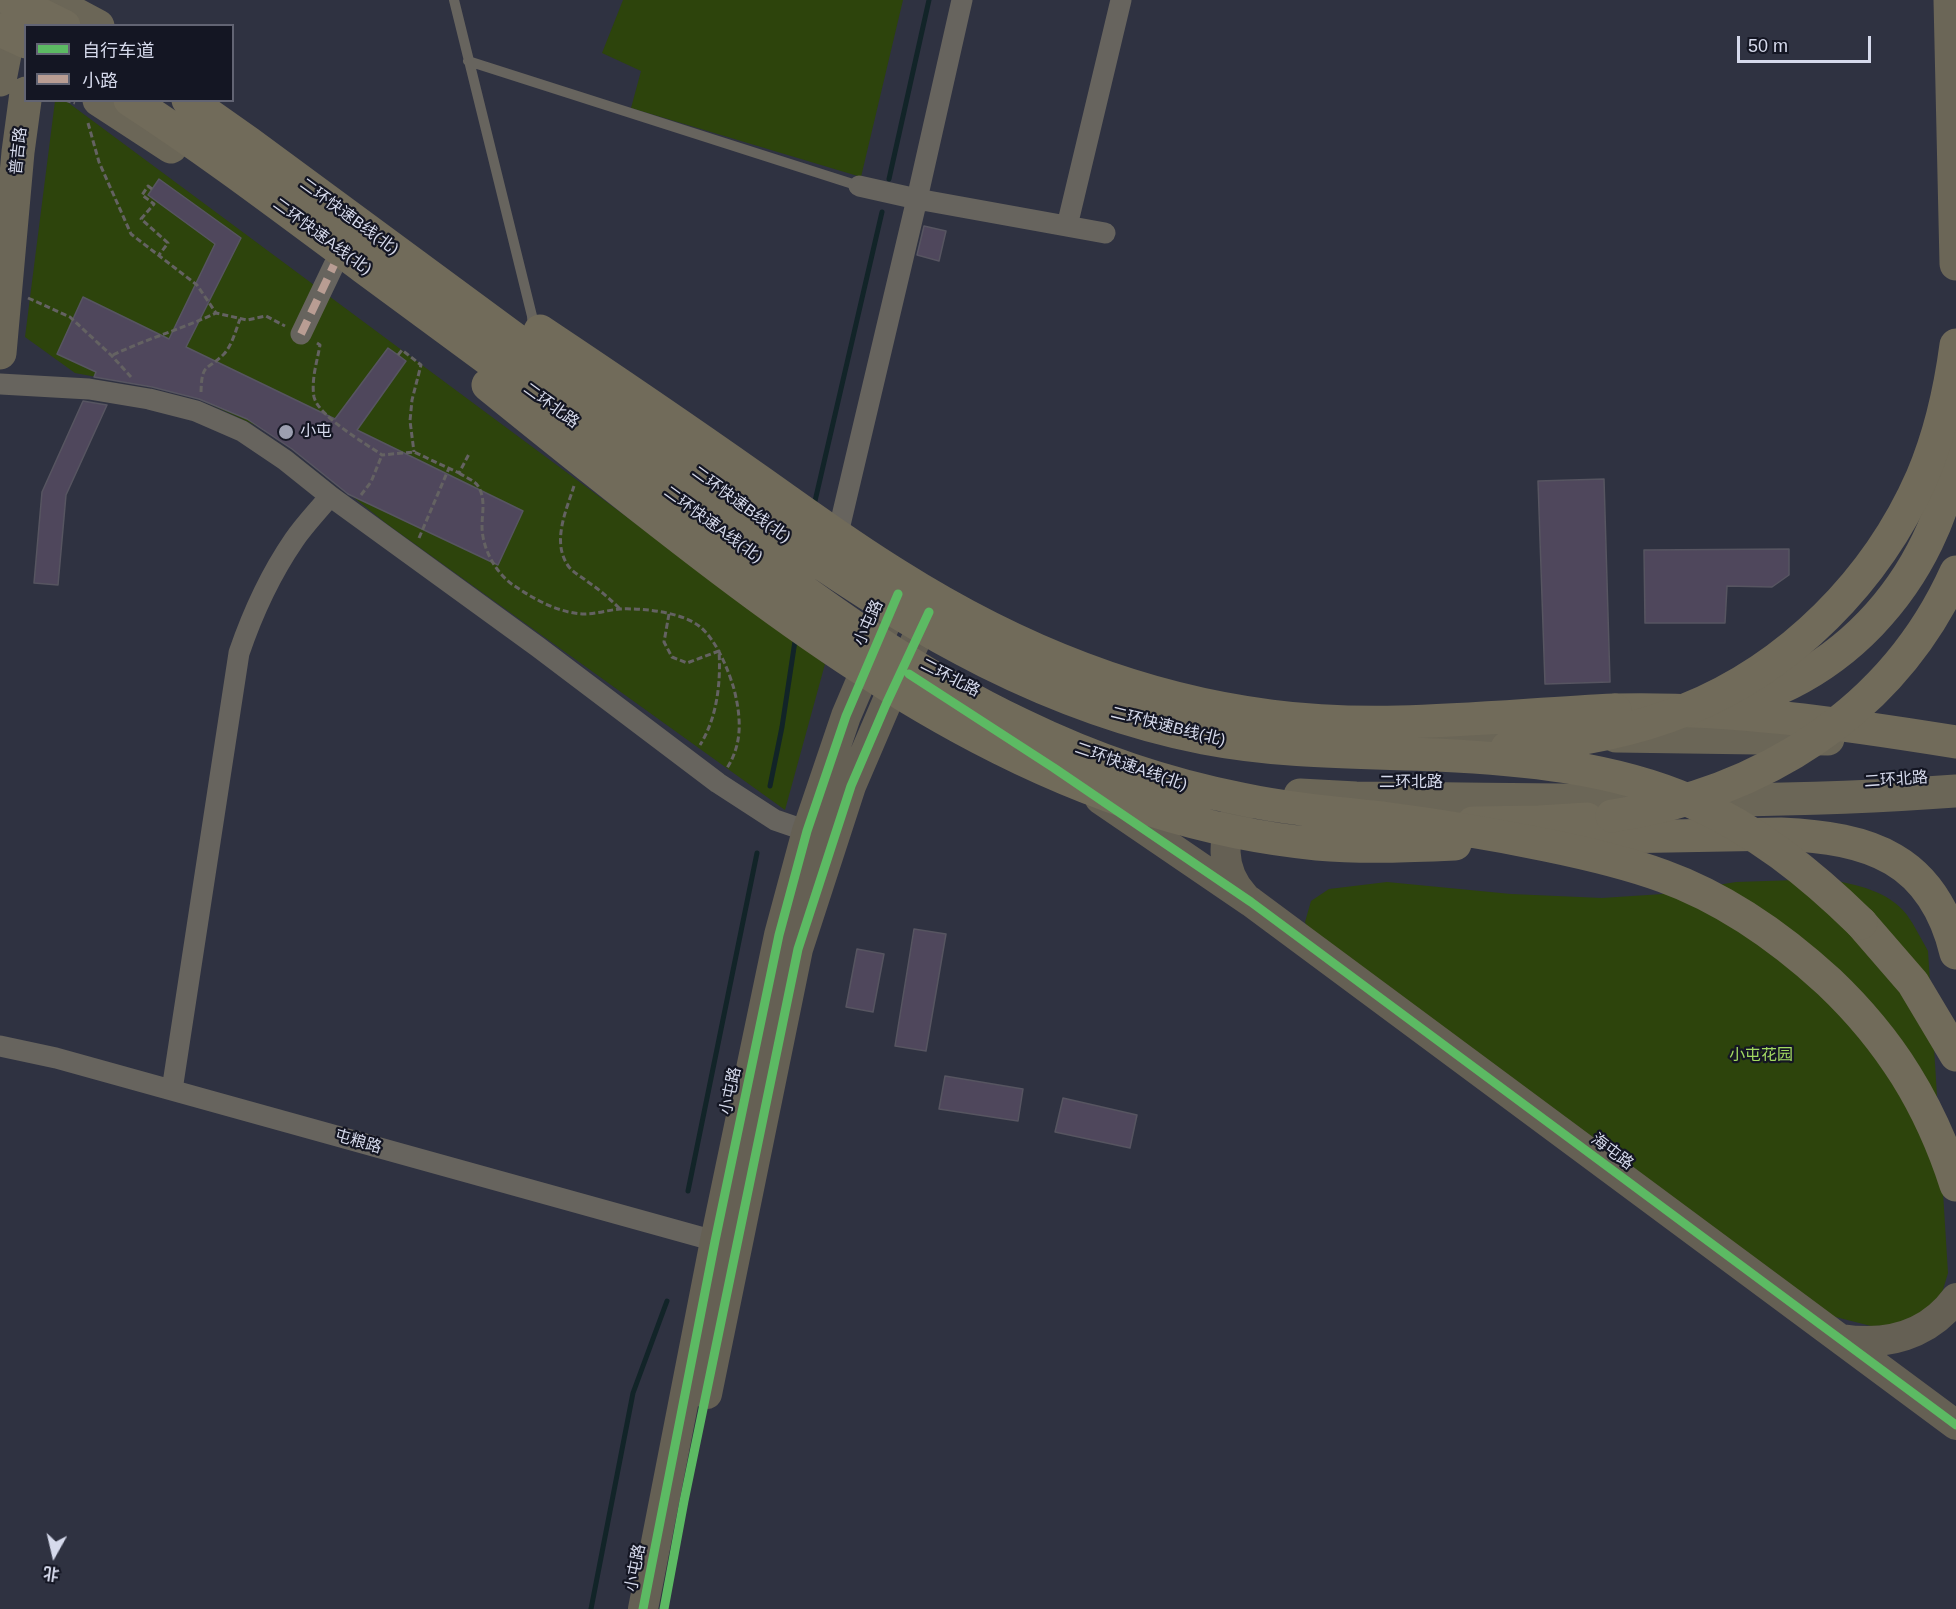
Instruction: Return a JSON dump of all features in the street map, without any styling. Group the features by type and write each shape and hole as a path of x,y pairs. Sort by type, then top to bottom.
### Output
{"highway":[{"path":"11,0 60,24"},
{"name":"二环快速A线(北)","path":"133,102 248,182 806,593 858,629 979,704 1055,741 1130,770 1204,792 1320,812 1361,816"},
{"path":"191,102 594,367 898,576 983,624 1063,661 1129,685 1174,698 1242,712 1305,720 1336,722 1429,720 1615,710 1694,711 1806,722 1956,742"},
{"name":"二环快速B线(北)","path":"191,102 789,541 854,586 925,630 1050,691 1147,724 1202,738 1270,749 1365,754"},
{"path":"163,122 548,434 751,592 882,683 1003,752 1120,800 1197,822 1316,844 1383,846 1558,838 1781,834 1812,836 1857,845 1900,864 1925,884 1942,912 1956,953"},
{"path":"1365,754 1499,749 1634,727 1686,710 1759,670 1799,640 1839,603 1858,581 1893,532 1922,476 1934,444 1949,386 1956,345"},
{"path":"1694,711 1736,705 1782,688 1828,661 1872,623 1904,584 1925,547 1939,516 1949,483 1956,445"},
{"path":"1361,816 1465,822 1561,821 1645,811 1726,787 1792,754 1861,703 1918,638 1934,614 1956,572"},
{"path":"1365,754 1462,757 1554,766 1636,783 1703,807 1744,829 1784,856 1861,923 1913,983 1956,1055"},
{"path":"1361,816 1495,835 1609,860 1663,876 1689,887 1749,920 1815,970 1849,1002 1881,1039 1924,1103 1943,1146 1956,1185"}],"main road":[{"path":"11,52 16,0"},
{"path":"38,24 43,0"},
{"path":"49,0 94,24"},
{"path":"1950,0 1956,264"},
{"name":"普吉路","path":"0,353 18,152 25,102"},
{"path":"219,102 833,553 929,612 1049,671 1115,694 1201,717 1278,729 1358,734 1956,742"},
{"name":"二环北路","path":"89,106 186,158 779,593 905,672 986,713 1035,734 1095,755 1188,780 1271,793 1356,798 1753,801 1956,791"}],"street":[{"path":"833,553 962,0"},
{"path":"1067,226 1121,0"},
{"path":"859,186 917,199 1105,233"},
{"path":"301,334 334,265"},
{"path":"0,384 89,389 149,399 196,411 242,431 285,460 330,496 538,647 718,783 775,820 807,831"},
{"path":"172,1090 239,653 269,580 295,538 330,496"},
{"name":"小屯路","path":"643,1609 715,1241 779,935 807,831 846,716 898,594"},
{"path":"664,1609 684,1501 798,949 851,786 905,672 929,612"},
{"path":"905,672 1054,768 1251,902"},
{"path":"1251,902 1242,894 1230,875 1226,856 1227,837 1233,820 1243,807 1256,797 1271,793"},
{"name":"海屯路","path":"1251,902 1956,1425"},
{"name":"屯粮路","path":"0,1046 56,1058 715,1241"},
{"path":"1841,1340 1867,1342 1902,1337 1933,1322 1956,1298"}],"lane":[{"path":"454,0 532,316 533,332"},
{"path":"468,61 859,186"}],"path":[{"path":"73,102 89,106 99,162 131,234 197,285 216,313"},
{"path":"152,189 148,186 142,195 154,204 141,219 168,243 159,255"},
{"path":"6,287 70,317 112,356 149,399"},
{"path":"112,356 136,344 189,326 216,313 247,320 266,316 320,345 314,378 315,399 327,415 382,455 414,452 459,473 477,485 484,506 482,528 487,550 496,569 511,584 554,609 584,614 620,609 678,615 699,626 719,651 739,707 740,737 734,758 718,783"},
{"path":"196,411 201,392 201,375 206,366 223,354 230,345 240,319"},
{"path":"398,355 402,350 421,365 412,400 410,421 414,452"},
{"path":"587,452 563,520 560,537 562,553 570,568 608,596 620,609"},
{"path":"459,473 469,454"},
{"path":"349,510 371,482 382,455"},
{"path":"411,555 449,468"},
{"path":"669,614 664,642 672,657 687,663 719,651"},
{"path":"688,761 702,743 713,717 720,671 719,651"}],"green space":[{"path":"623,0 903,0 861,177 631,108 641,71 602,53"},
{"path":"55,102 67,102 825,664 785,810 387,524 274,434 188,394 75,373 25,337"},
{"name":"小屯花园","path":"1828,879 1871,890 1891,900 1907,915 1928,951 1948,1273 1942,1293 1914,1325 1871,1326 1820,1313 1314,941 1305,922 1311,901 1329,889 1387,882 1511,894 1602,898 1663,894 1736,882"}],"building":[{"name":"小屯","path":"159,179 241,238 186,347 335,419 388,348 406,361 357,430 523,511 498,565 348,494 292,449 247,419 199,399 152,387 94,377 96,372 57,354 83,297 169,339 215,244 148,195"},
{"path":"924,226 946,231 939,261 917,255"},
{"path":"83,401 107,405 66,495 58,585 34,583 42,492"},
{"path":"1604,479 1610,682 1545,684 1538,481"},
{"path":"1789,549 1789,575 1772,587 1727,586 1725,623 1645,623 1644,550"},
{"path":"914,929 946,934 926,1051 895,1046"},
{"path":"857,949 884,954 873,1012 846,1007"},
{"path":"945,1076 1023,1089 1018,1121 939,1109"},
{"path":"1063,1098 1137,1115 1130,1148 1055,1132"}],"waterway":[{"path":"889,179 929,0"},
{"path":"815,501 882,212"},
{"path":"770,786 782,727 795,641"},
{"path":"688,1191 757,853"},
{"path":"591,1609 633,1393 667,1301"}],"marked path":[{"path":"301,334 334,265"}],"cycle path":[{"path":"643,1609 715,1241 779,935 807,831 846,716 898,594"},
{"path":"664,1609 684,1501 798,949 851,786 929,612"},
{"path":"909,674 1054,768 1251,902 1956,1425"}],"place":[{"name":"小屯","path":"286,432"}]}
